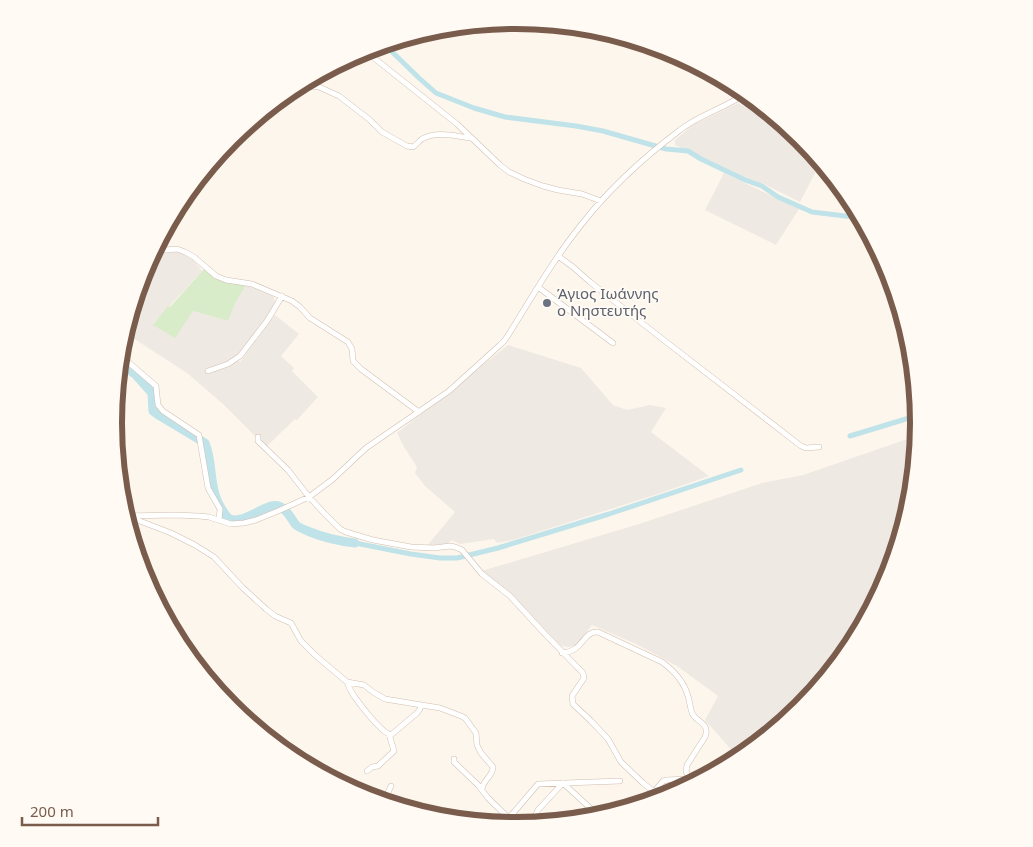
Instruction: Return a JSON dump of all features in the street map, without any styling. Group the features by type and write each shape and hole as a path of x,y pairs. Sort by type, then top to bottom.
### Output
{"street":[{"path":"372,56 457,124 500,165 516,176 551,188 582,194 601,201"},
{"path":"312,86 319,87 339,96 382,132 407,146 413,147 421,140 432,135 472,139"},
{"path":"133,516 199,516 231,524 244,524 308,497 333,480 366,448 449,391 500,346 558,256 580,226 601,201 656,148 682,128 740,98"},
{"path":"161,250 176,249 185,252 194,257 216,276 226,280 252,284 296,303 314,321 348,342 352,350 354,364 419,412"},
{"path":"558,256 800,446 819,448"},
{"path":"538,287 613,343"},
{"path":"208,371 228,364 240,356 267,321 282,296"},
{"path":"127,361 156,386 158,405 163,411 199,435 208,488 220,509 219,520"},
{"path":"258,437 258,441 288,470 308,497 346,532 373,540 411,547 434,548 455,546 462,550 487,579 506,592 520,606 562,653 584,675 572,695 572,703 608,739 619,760 654,792 663,781 689,778 686,771 687,765 705,737 706,731 702,723 693,715 683,684 668,667 637,649 595,631 589,634 577,648 562,653"},
{"path":"133,519 171,533 214,557 266,609 291,624 314,656 347,682 353,695 385,733 391,735 417,713 421,705"},
{"path":"347,682 364,685 385,699 440,708 465,718 476,734 478,749 493,767 493,773 482,786 482,790"},
{"path":"368,771 372,767 378,766 394,751 389,734"},
{"path":"454,759 454,762 478,784 488,798 509,818"},
{"path":"509,818 540,783 620,781"},
{"path":"563,783 593,811"},
{"path":"534,817 539,809 563,783"},
{"path":"386,796 391,786"}],"shaded area":[{"path":"738,103 771,122 796,144 818,168 800,202 762,183 758,184 746,179 675,145 675,140 693,125"},
{"path":"724,173 799,209 776,245 705,210"},
{"path":"160,253 183,253 195,262 202,271 153,324 193,311 228,321 246,285 258,288 273,296 275,302 266,319 242,350 233,358 240,362 275,315 299,334 281,356 294,368 292,371 318,397 297,420 295,419 266,447 223,404 187,373 133,338 130,341 143,297"},
{"path":"508,345 581,368 613,405 627,410 650,405 666,408 651,432 709,476 513,540 497,543 494,539 460,544 452,540 446,545 426,547 455,512 425,486 415,473 417,467 397,433"},
{"path":"910,438 908,475 898,526 871,598 845,643 813,684 777,720 734,753 705,720 718,696 677,666 636,644 592,625 577,645 570,647 561,646 510,592 482,571 639,524 762,483 803,475"}],"green space":[{"path":"204,269 213,276 246,285 228,321 193,311 175,338 153,325 168,306 170,307"}],"waterway":[{"path":"390,50 436,93 474,108 505,117 603,131 666,149 688,151 745,180 762,186 778,197 812,212 853,217"},
{"path":"126,368 135,374 152,393 153,411 205,443 217,500 230,519 243,519 276,505 288,513 296,525 303,529 326,538 355,543"},
{"path":"850,436 911,418"},
{"path":"355,543 411,554 457,558 498,548 609,514 741,470"}],"place":[{"name":"Άγιος Ιωάννης ο Νηστευτής","path":"547,303"}]}
